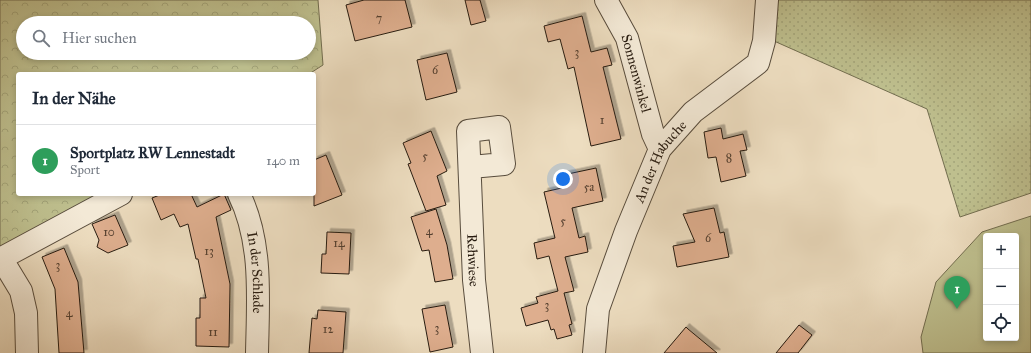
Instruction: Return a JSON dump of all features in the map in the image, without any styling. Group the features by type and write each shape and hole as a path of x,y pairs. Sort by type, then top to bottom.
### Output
{"street":[{"name":"Sonnenwinkel","path":"606,0 627,38 653,134 660,149"},
{"name":"An der Habuche","path":"594,353 598,309 626,231 660,149 693,112 758,63 764,41 767,0"},
{"name":"Rehwiese","path":"470,167 474,280 482,353"},
{"path":"27,353 26,313 21,291 1,258 117,196"},
{"name":"In der Schlade","path":"240,196 246,209 258,265 257,353"}],"green space":[{"path":"0,0 318,0 323,65 312,72 16,72 16,196 105,196 0,249"},
{"path":"758,0 1031,0 1031,193 960,217 927,109 756,33"},
{"path":"1031,216 1031,353 923,353 921,337 936,282 982,232"}],"building":[{"path":"364,0 405,0 412,27 355,41 346,5"},
{"path":"465,0 480,0 486,21 471,25"},
{"path":"582,16 591,52 607,48 612,65 603,67 621,139 591,146 574,67 568,69 560,39 548,42 544,26"},
{"path":"447,53 457,92 426,100 417,60"},
{"path":"721,128 723,139 743,134 747,150 740,151 746,176 721,182 716,157 708,158 704,132"},
{"path":"431,131 447,171 437,176 446,205 426,211 408,164 411,163 403,143"},
{"path":"326,155 342,195 314,206 314,196 316,196 316,159"},
{"path":"596,168 603,201 572,208 579,238 585,236 588,252 565,257 574,291 564,293 572,324 569,325 572,335 557,339 554,329 551,330 548,320 526,326 521,308 538,303 536,297 558,291 549,256 537,259 534,243 555,238 544,192 566,187 563,175"},
{"path":"157,196 192,196 197,207 220,196 225,196 231,210 216,217 230,284 229,347 196,346 196,318 200,318 200,298 206,298 198,259 196,259 188,224 180,227 174,214 161,220 152,198"},
{"path":"714,208 720,233 724,232 729,257 677,267 673,246 695,242 683,214"},
{"path":"436,209 447,245 453,279 435,282 429,250 422,251 411,217"},
{"path":"115,215 128,245 108,253 97,247 99,240 92,224"},
{"path":"327,232 351,233 349,274 321,273 322,254 326,254"},
{"path":"64,248 78,282 84,353 59,353 55,289 42,257"},
{"path":"445,305 453,347 430,352 422,309"},
{"path":"318,310 346,312 343,353 309,353 312,318 317,319"},
{"path":"799,325 812,335 798,353 776,353"},
{"path":"686,327 688,329 717,353 664,353"}],"place":[{"name":"Sportplatz RW Lennestadt","path":"957,309"}]}
